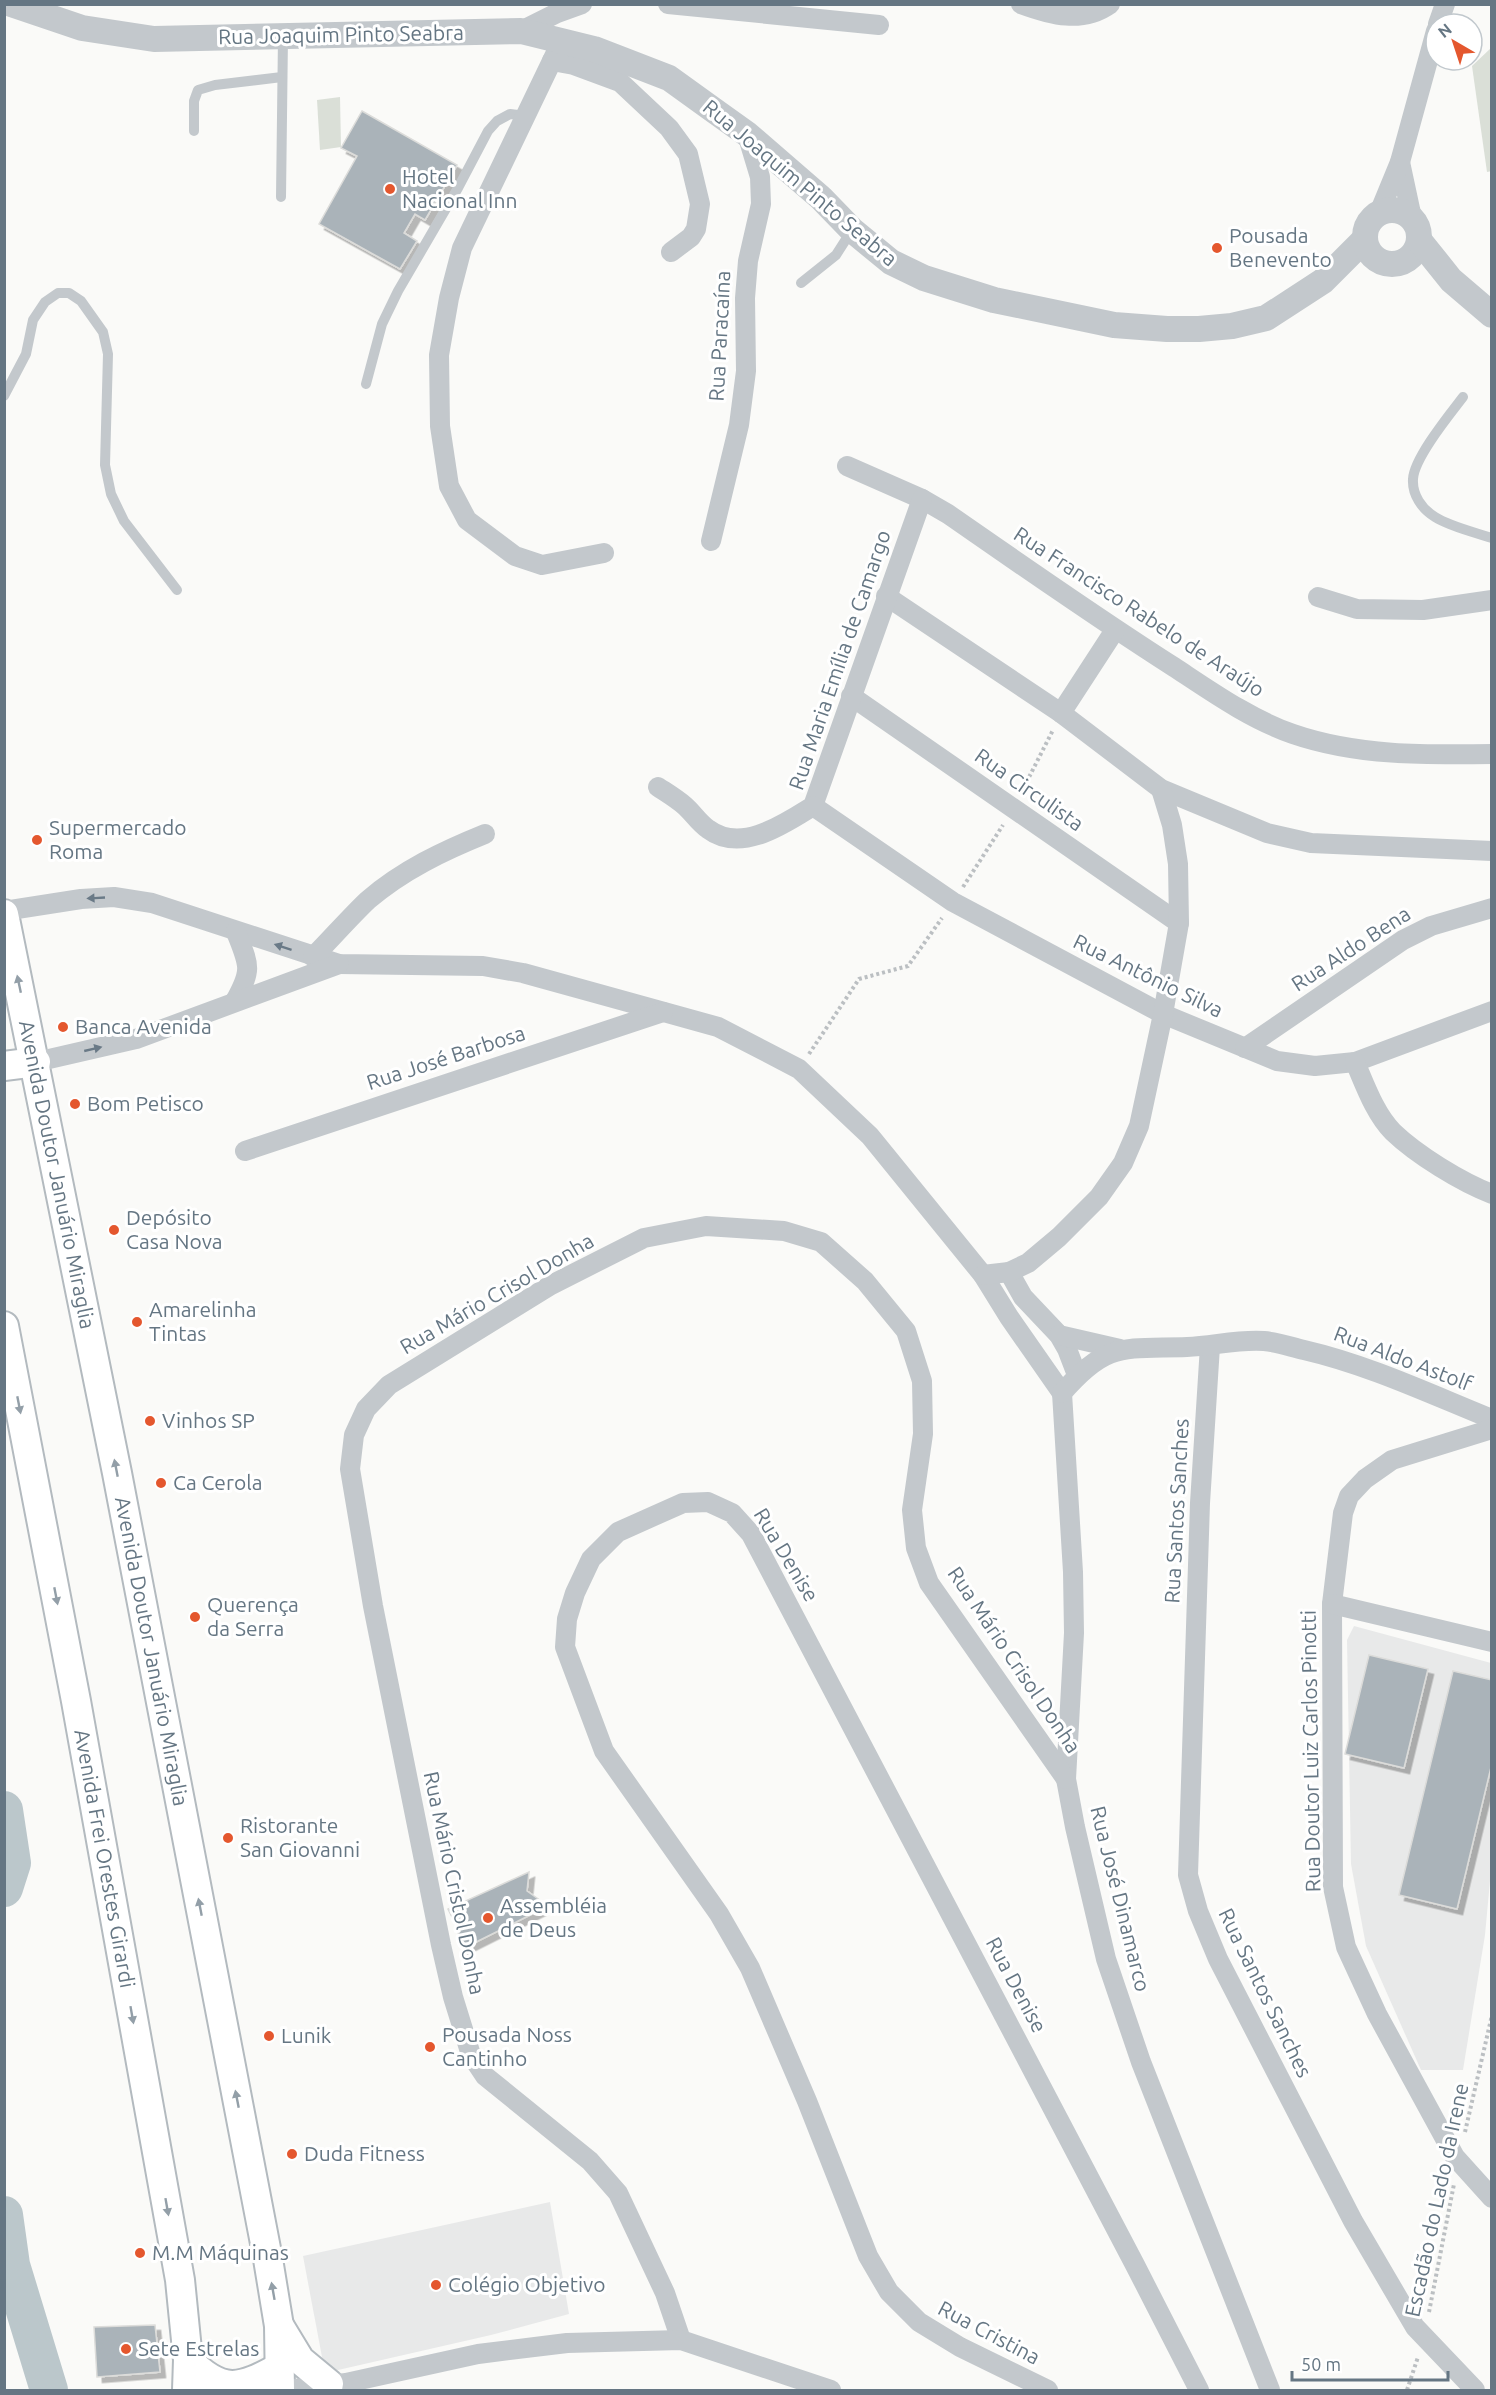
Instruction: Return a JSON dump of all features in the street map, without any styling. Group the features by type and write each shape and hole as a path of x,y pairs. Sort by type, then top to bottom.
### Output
{"main road":[{"name":"Avenida Doutor Januário Miraglia","path":"4,913 36,1062 279,2326 282,2383"},
{"path":"4,1066 36,1062"},
{"name":"Avenida Frei Orestes Girardi","path":"4,1326 76,1701 180,2280 188,2361 187,2391"},
{"path":"279,2326 300,2360 337,2386"},
{"path":"188,2361 203,2376 214,2382 227,2385 282,2383"}],"street":[{"name":"Rua Joaquim Pinto Seabra","path":"11,4 82,28 154,39 521,31 557,51 594,49 669,78 747,134 821,198 852,230 891,262 924,278 994,300 1114,325 1167,330 1199,329 1232,326 1266,318 1323,281"},
{"path":"521,31 557,13 582,4"},
{"path":"668,4 879,25"},
{"path":"1021,4 1045,13 1076,17 1103,9 1110,4"},
{"path":"604,553 542,565 515,556 467,520 449,486 440,426 439,355 449,298 462,248 557,51 574,65 620,82 669,128 688,154 700,204 696,229 691,237 671,252"},
{"path":"1379,213 1400,162 1425,72"},
{"name":"Rua Paracaína","path":"711,541 739,425 746,371 745,298 748,261 760,204 760,177 747,134"},
{"path":"1323,281 1412,256 1416,229 1400,162"},
{"path":"1451,280 1373,256 1367,248 1365,238 1371,220 1379,213 1390,210 1402,212 1451,280 1491,315"},
{"path":"1323,281 1365,238"},
{"name":"Rua Francisco Rabelo de Araújo","path":"847,466 922,499 948,514 1115,630 1246,713 1293,734 1346,748 1419,754 1491,754"},
{"name":"Rua Maria Emília de Camargo","path":"658,788 683,804 707,829 734,840 786,823 813,806 922,499"},
{"path":"886,596 1061,713 1161,789 1267,833 1311,843 1491,851"},
{"path":"1318,597 1357,609 1423,610 1491,600"},
{"path":"1061,713 1115,630"},
{"name":"Rua Circulista","path":"852,696 1179,923"},
{"path":"983,1275 1009,1272 1028,1263 1059,1237 1099,1197 1123,1163 1139,1126 1163,1014 1179,923 1178,864 1172,825 1161,789"},
{"name":"Rua Antônio Silva","path":"813,806 953,902 1163,1014 1277,1060 1315,1066 1355,1062 1491,1011"},
{"path":"313,957 368,900 401,875 442,851 485,834"},
{"path":"4,913 81,899 114,897 152,903 339,964 483,966 523,973 718,1027 799,1069 870,1136 983,1275 1062,1393"},
{"name":"Rua Aldo Bena","path":"1245,1048 1403,940 1431,926 1491,908"},
{"path":"235,1001 246,981 248,969 236,932"},
{"path":"36,1062 136,1039 339,964"},
{"name":"Rua José Barbosa","path":"245,1151 663,1012"},
{"path":"1355,1062 1377,1109 1392,1131 1469,1185 1491,1194"},
{"name":"Rua Mário Crisol Donha","path":"350,1469 354,1435 366,1409 389,1385 551,1285 644,1238 706,1226 784,1231 821,1242 865,1281 906,1331 922,1381 924,1434 912,1510 916,1548 929,1583 1066,1779"},
{"path":"1009,1272 1023,1297 1059,1335 1077,1375"},
{"path":"1059,1335 1120,1349"},
{"name":"Rua Aldo Astolf","path":"1062,1393 1077,1375 1101,1356 1120,1349 1210,1346 1242,1340 1266,1341 1344,1359 1491,1419"},
{"name":"Rua Santos Sanches","path":"1210,1346 1200,1503 1188,1875 1198,1911 1218,1959 1353,2221 1423,2338 1475,2391"},
{"name":"Rua José Dinamarco","path":"1062,1393 1074,1633 1066,1779 1075,1827 1106,1959 1137,2052 1270,2391"},
{"name":"Rua Doutor Luiz Carlos Pinotti","path":"1491,1429 1392,1460 1365,1479 1349,1496 1343,1513 1332,1604 1334,1887 1346,1947 1377,2014 1458,2161 1491,2198"},
{"name":"Rua Mário Cristol Donha","path":"350,1469 373,1606 441,1946 453,1997 471,2055 485,2076 590,2161 618,2193 665,2293 681,2340"},
{"name":"Rua Denise","path":"868,2256 807,2101 750,1968 719,1914 604,1751 565,1647 567,1619 575,1593 591,1559 618,1532 683,1503 708,1502 732,1513 751,1534 1199,2391"},
{"path":"1332,1604 1491,1642"},
{"name":"Rua Cristina","path":"868,2256 890,2292 919,2322 960,2347 1048,2391"},
{"path":"282,2383 337,2386 500,2352 567,2343 681,2340 831,2391"}],"lane":[{"path":"281,197 283,36"},
{"path":"194,131 194,101 198,90 282,77"},
{"path":"366,384 382,324 394,299 488,131 497,121 510,114 526,116"},
{"path":"801,283 836,255 852,230"},
{"path":"4,396 26,354 33,321 45,302 58,294 69,293 81,301 103,332 108,354 105,465 111,494 124,521 177,590"},
{"path":"1463,397 1430,441 1413,478 1416,496 1424,508 1437,519 1491,538"}],"path":[{"path":"799,1069 859,979 908,966 953,902"},
{"name":"Escadão do Lado da Irene","path":"1407,2391 1423,2338 1458,2161 1491,2014"}],"shaded area":[{"path":"1491,48 1492,171 1487,172 1473,72 1484,72 1484,55"},
{"path":"340,97 341,147 320,150 317,100"},
{"path":"1354,1626 1491,1663 1491,1870 1485,1935 1463,2070 1421,2070 1366,1946 1351,1864 1347,1640"},
{"name":"Colégio Objetivo","path":"550,2202 569,2314 491,2335 325,2373 303,2256"}],"building":[{"name":"Hotel Nacional Inn","path":"362,111 457,165 425,220 415,214 404,233 417,241 400,269 319,224 357,156 341,148"},
{"path":"1369,1655 1428,1669 1404,1768 1345,1754"},
{"path":"1453,1671 1492,1680 1492,1763 1457,1909 1399,1895"},
{"name":"Assembléia de Deus","path":"529,1872 527,1891 548,1906 462,1949 457,1927 448,1909"},
{"name":"Sete Estrelas","path":"155,2325 160,2372 97,2377 94,2327"}],"waterway":[{"path":"4,1810 12,1863 4,1888"},
{"path":"4,2215 11,2265 49,2390"}],"place":[{"name":"Hotel Nacional Inn","path":"390,189"},
{"name":"Pousada Benevento","path":"1217,248"},
{"name":"Supermercado Roma","path":"37,840"},
{"name":"Banca Avenida","path":"63,1027"},
{"name":"Bom Petisco","path":"75,1104"},
{"name":"Depósito Casa Nova","path":"114,1230"},
{"name":"Amarelinha Tintas","path":"137,1322"},
{"name":"Vinhos SP","path":"150,1421"},
{"name":"Ca Cerola","path":"161,1483"},
{"name":"Querença da Serra","path":"195,1617"},
{"name":"Ristorante San Giovanni","path":"228,1838"},
{"name":"Assembléia de Deus","path":"488,1918"},
{"name":"Lunik","path":"269,2036"},
{"name":"Pousada Noss Cantinho","path":"430,2047"},
{"name":"Duda Fitness","path":"292,2154"},
{"name":"M.M Máquinas","path":"140,2253"},
{"name":"Colégio Objetivo","path":"436,2285"},
{"name":"Sete Estrelas","path":"126,2349"}]}
